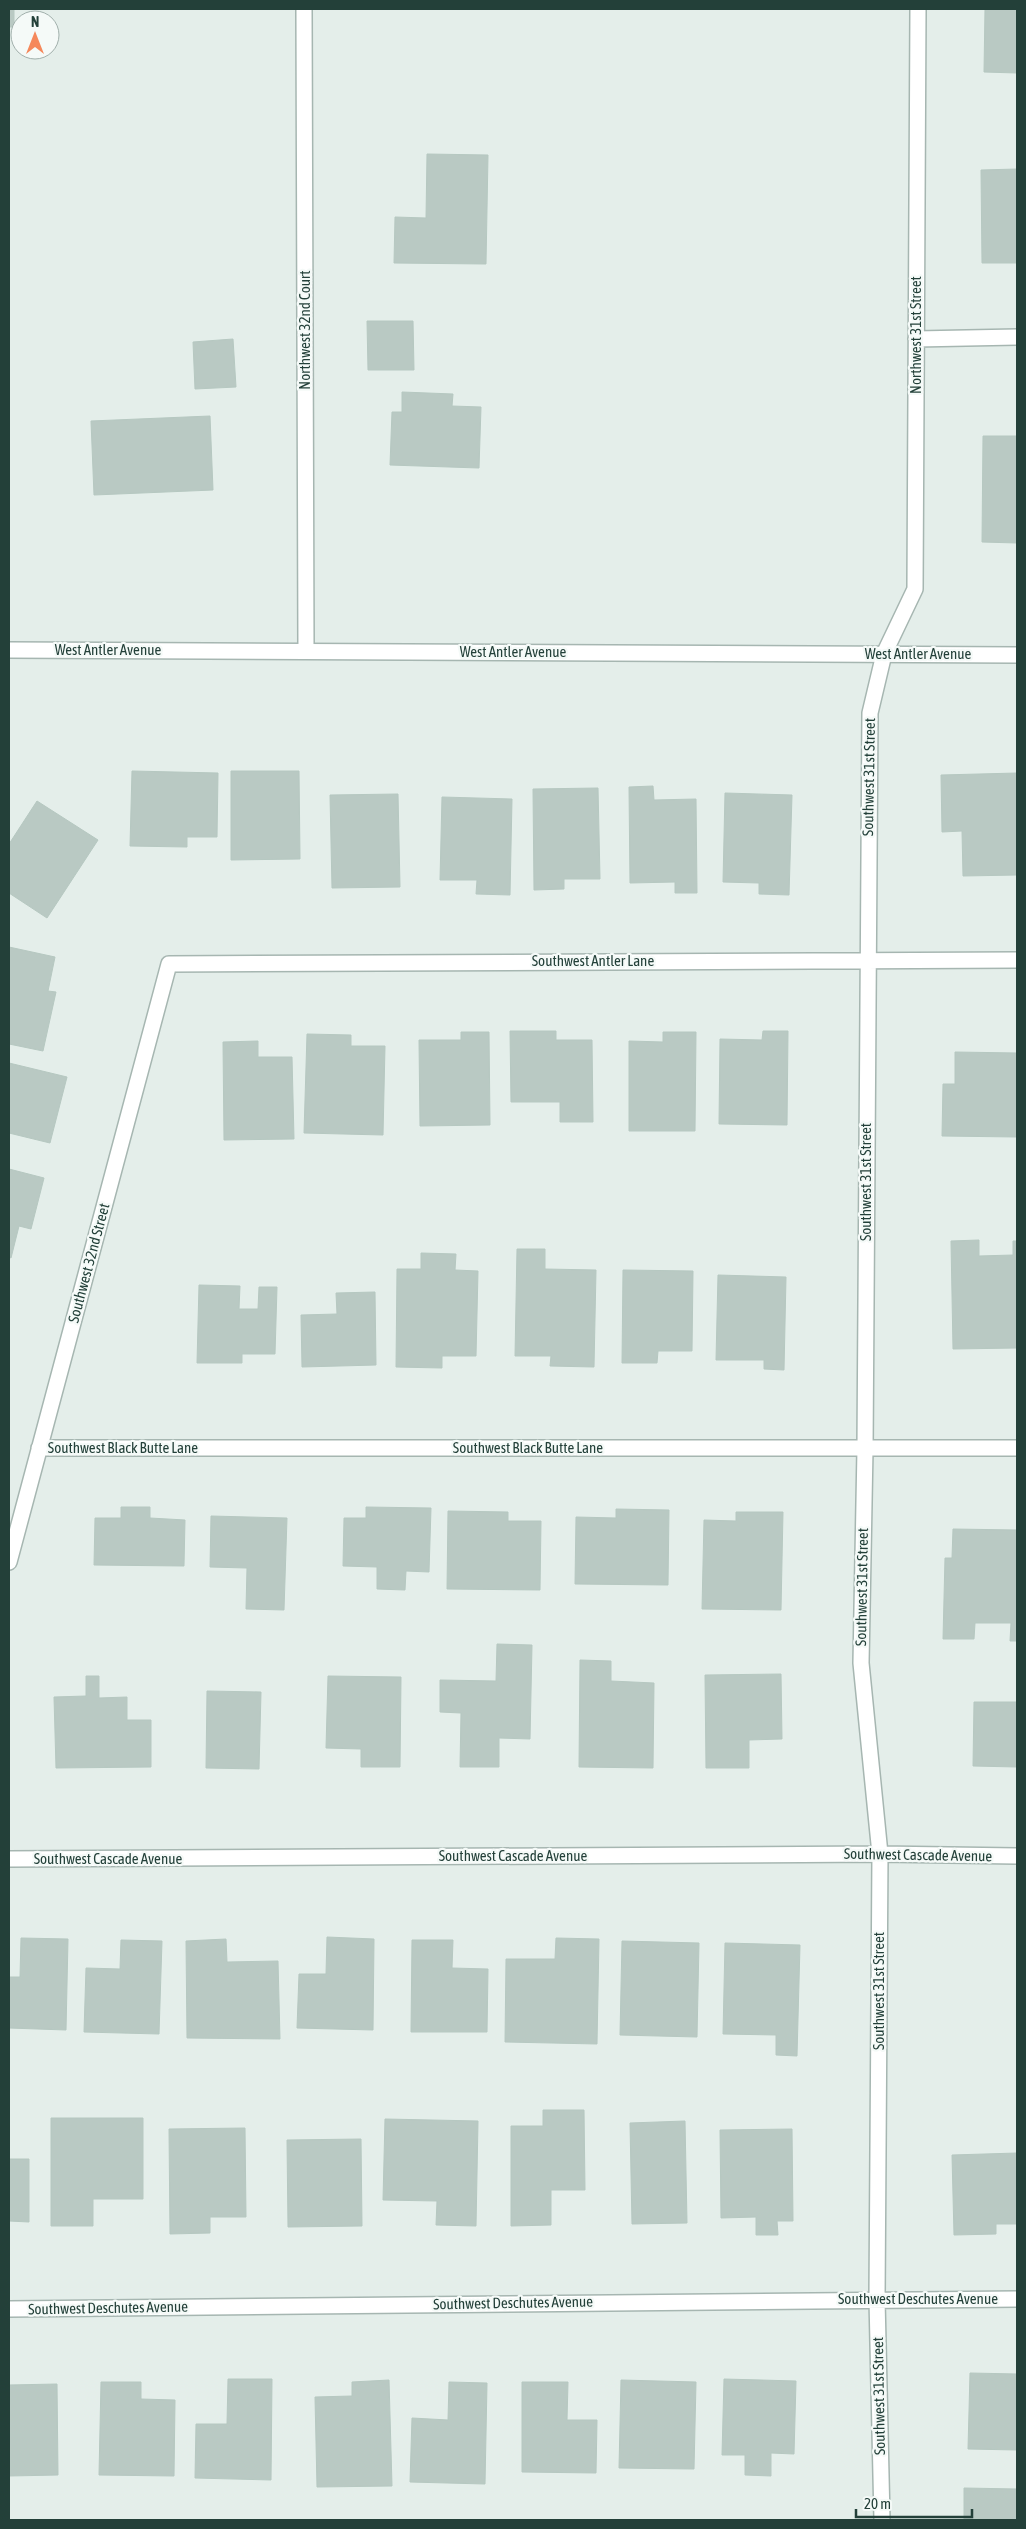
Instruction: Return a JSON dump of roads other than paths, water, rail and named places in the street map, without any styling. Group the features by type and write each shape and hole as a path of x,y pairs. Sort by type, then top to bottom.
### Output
{"street":[{"name":"Northwest 32nd Court","path":"304,9 306,650"},
{"name":"Northwest 31st Street","path":"884,654 915,589 918,9"},
{"path":"916,339 1017,337"},
{"name":"West Antler Avenue","path":"9,650 1017,654"},
{"name":"Southwest 31st Street","path":"882,2520 877,2298 880,1854 861,1663 865,1449 870,713 884,654"},
{"name":"Southwest Antler Lane","path":"169,964 1017,960"},
{"name":"Southwest 32nd Street","path":"9,1562 169,964"},
{"name":"Southwest Black Butte Lane","path":"39,1448 1017,1448"},
{"name":"Southwest Cascade Avenue","path":"9,1860 880,1854 1017,1856"},
{"name":"Southwest Deschutes Avenue","path":"9,2310 877,2298 1017,2298"}]}
